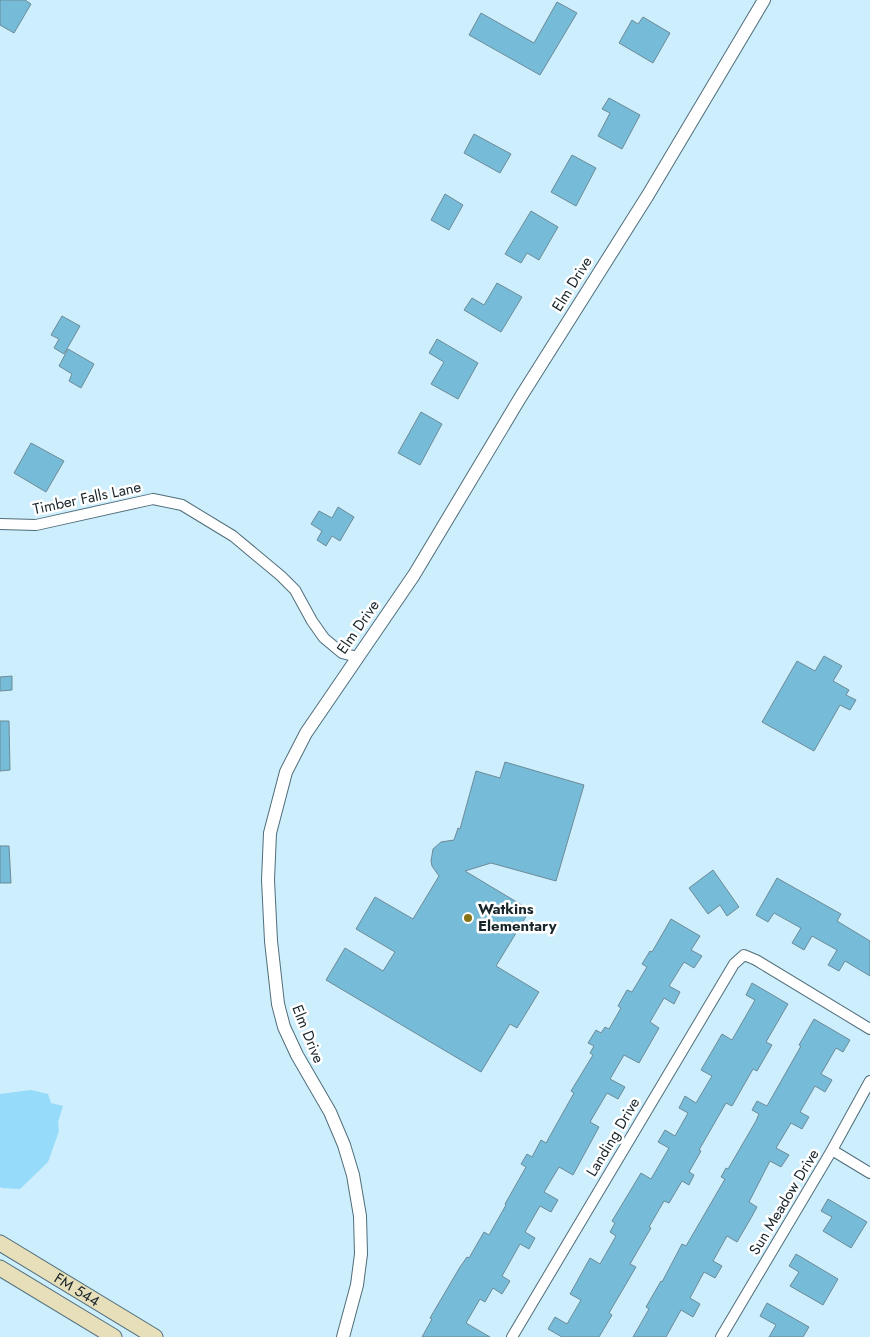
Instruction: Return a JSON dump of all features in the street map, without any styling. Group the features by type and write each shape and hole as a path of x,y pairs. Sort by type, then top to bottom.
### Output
{"main road":[{"name":"FM 544","path":"0,1243 155,1337"},
{"name":"FM 544","path":"0,1268 114,1337"}],"street":[{"name":"Elm Drive","path":"343,1337 357,1285 361,1254 360,1216 353,1175 344,1145 330,1112 297,1055 284,1027 278,1004 271,941 268,880 270,833 286,772 306,733 414,576 520,398 648,195 764,0"},
{"name":"Timber Falls Lane","path":"0,524 36,525 154,499 182,505 233,536 281,576 295,590 324,638 342,653 357,657"},
{"name":"Landing Drive","path":"512,1337 734,964 744,955 756,960 870,1029"},
{"name":"Sun Meadow Drive","path":"722,1337 870,1082"},
{"path":"832,1150 870,1173"}],"water":[{"path":"31,1090 48,1094 51,1103 63,1106 58,1122 59,1131 48,1162 20,1189 2,1188 0,1187 0,1094"}],"building":[{"path":"0,0 25,0 31,4 14,33 0,25"},
{"path":"557,2 577,13 540,75 469,35 481,13 534,43"},
{"path":"643,17 670,33 653,63 619,43 632,20 638,24"},
{"path":"609,98 640,115 622,149 598,136 610,113 602,109"},
{"path":"474,134 511,154 500,173 464,153"},
{"path":"572,155 596,168 576,206 551,192"},
{"path":"445,194 463,205 449,230 431,220"},
{"path":"531,211 558,227 539,260 527,253 521,263 505,254"},
{"path":"497,283 522,297 501,332 464,310 472,298 484,305"},
{"path":"62,316 80,326 64,354 54,348 59,339 51,335"},
{"path":"437,339 478,363 458,399 431,384 444,362 429,353"},
{"path":"68,349 94,364 81,388 69,381 72,374 59,366"},
{"path":"421,412 442,424 420,465 398,453"},
{"path":"31,443 64,461 46,492 14,473"},
{"path":"338,507 354,517 340,541 332,536 326,546 317,540 322,531 311,524 319,511 332,518"},
{"path":"824,656 842,666 833,681 849,690 846,695 856,700 850,710 840,705 814,751 762,722 797,661 815,671"},
{"path":"12,676 12,690 0,691 0,677"},
{"path":"0,721 9,721 10,770 0,771"},
{"path":"505,762 584,785 556,881 491,863 465,871 530,910 496,966 539,992 517,1028 510,1024 481,1072 326,980 345,948 383,971 395,952 356,929 375,897 413,919 439,876 432,866 433,849 441,842 454,840 458,828 460,829 476,771 500,778"},
{"path":"0,846 9,846 11,883 0,883"},
{"path":"713,870 739,907 727,916 720,905 708,914 689,888"},
{"path":"777,878 841,914 837,921 870,941 870,976 845,961 839,971 828,965 837,950 812,936 804,950 792,943 801,928 774,913 768,922 756,915"},
{"path":"671,919 700,936 691,950 702,956 694,968 684,962 669,986 680,992 674,1004 664,998 650,1022 659,1028 639,1063 624,1055 610,1079 625,1087 618,1099 607,1093 590,1122 599,1127 573,1175 559,1167 544,1192 558,1200 551,1212 540,1206 525,1232 535,1238 529,1249 520,1244 502,1276 510,1281 502,1294 493,1288 485,1302 480,1299 466,1323 490,1337 422,1337 432,1319 430,1318 460,1267 467,1257 469,1258 484,1232 489,1235 526,1167 521,1164 527,1154 532,1157 541,1140 546,1143 574,1093 571,1091 593,1055 590,1053 594,1046 588,1043 596,1030 601,1033 605,1027 609,1029 621,1008 618,1006 627,990 632,992 647,967 642,964 650,951 652,952"},
{"path":"752,983 788,1004 766,1042 772,1045 757,1071 753,1069 732,1106 726,1103 699,1150 701,1151 689,1172 694,1175 689,1185 682,1181 669,1203 664,1201 630,1264 636,1267 609,1313 612,1315 599,1337 562,1337 548,1329 555,1317 567,1324 581,1300 570,1294 590,1258 600,1264 616,1236 610,1232 615,1223 612,1221 641,1173 651,1179 669,1148 658,1142 665,1130 675,1136 688,1113 679,1108 685,1096 696,1103 712,1076 701,1070 722,1034 732,1040 755,1000 746,995"},
{"path":"814,1019 850,1040 843,1052 836,1048 821,1074 832,1080 825,1092 815,1086 800,1112 809,1117 802,1129 791,1123 776,1148 789,1155 781,1167 770,1161 749,1202 757,1207 751,1218 737,1242 727,1236 713,1261 722,1266 715,1278 704,1272 690,1298 700,1304 693,1317 681,1310 666,1337 633,1337 649,1309 646,1307 682,1244 686,1246 725,1179 721,1177 726,1168 728,1169 756,1121 759,1114 752,1110 757,1101 767,1106"},
{"path":"828,1199 867,1222 851,1248 823,1231 832,1217 821,1211"},
{"path":"796,1254 838,1279 823,1305 790,1286 799,1272 789,1266"},
{"path":"767,1303 809,1327 803,1337 769,1337 776,1325 760,1316"}],"place":[{"name":"Watkins Elementary","path":"468,918"}]}
